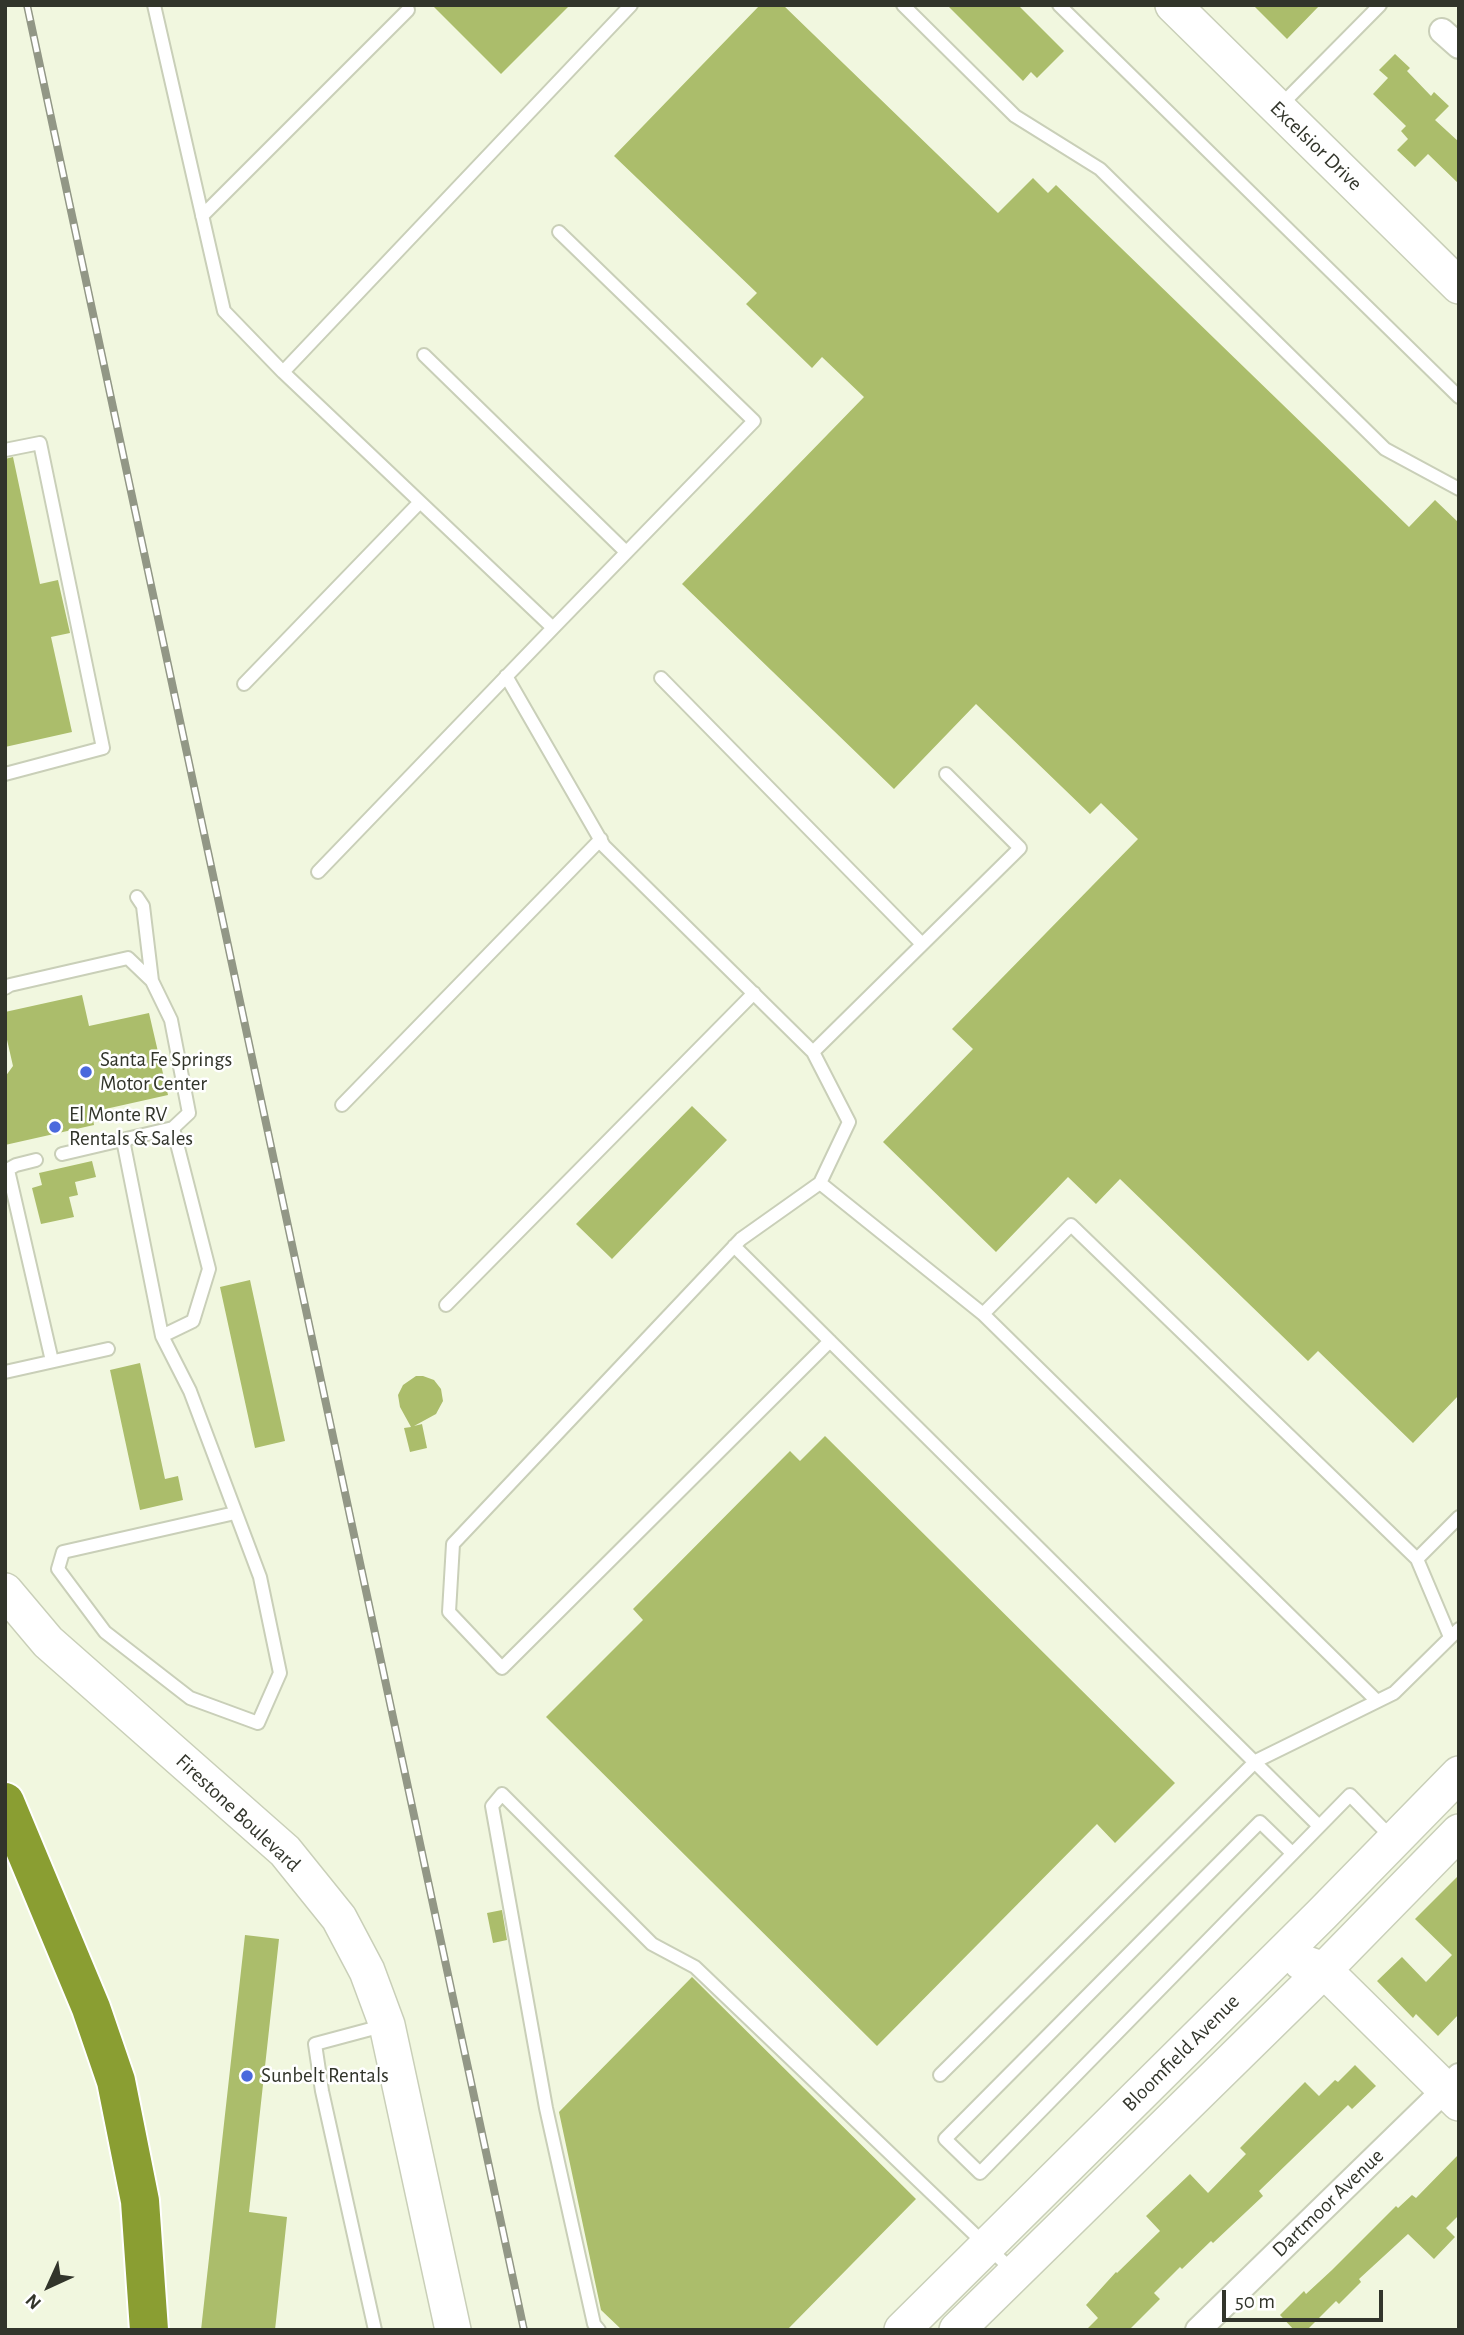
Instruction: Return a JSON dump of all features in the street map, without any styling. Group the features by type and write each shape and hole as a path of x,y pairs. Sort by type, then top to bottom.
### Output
{"highway":[{"path":"5,1802 91,2008 116,2081 140,2201 149,2330"}],"main road":[{"name":"Excelsior Drive","path":"1173,5 1459,286"},
{"name":"Firestone Boulevard","path":"5,1591 47,1642 285,1851 339,1918 367,1970 387,2025 453,2330"},
{"name":"Bloomfield Avenue","path":"902,2330 1322,1914 1459,1774"},
{"path":"1393,1839 1412,1847 1450,1840"},
{"path":"1393,1839 1399,1860 1402,1889"},
{"name":"Bloomfield Avenue","path":"957,2330 1324,1970 1450,1840"},
{"path":"1322,1914 1318,1941 1324,1970"},
{"path":"1275,1960 1299,1962 1324,1970 1454,2090"}],"street":[{"name":"Dartmoor Avenue","path":"1198,2330 1454,2090"}],"lane":[{"path":"154,5 224,311 283,372 553,628"},
{"path":"283,372 631,5"},
{"path":"903,5 1015,116 1100,169 1385,450 1459,489"},
{"path":"1059,5 1459,397"},
{"path":"1278,109 1380,5"},
{"path":"202,216 408,10"},
{"path":"318,872 754,421 559,232"},
{"path":"424,355 626,552"},
{"path":"5,450 40,443 103,748 5,774"},
{"path":"244,684 420,502"},
{"path":"506,676 604,846 813,1052 849,1122 820,1183 741,1239 453,1544 449,1612 502,1668 830,1341"},
{"path":"661,678 922,944"},
{"path":"813,1052 1020,848 946,774"},
{"path":"342,1105 601,839"},
{"path":"62,1154 173,1128 189,1113 171,1020 152,981 143,906 137,897"},
{"path":"5,988 128,958 152,981"},
{"path":"446,1305 754,993"},
{"path":"162,1336 194,1321 209,1269 173,1128"},
{"path":"123,1140 162,1336 190,1391 260,1577 280,1673 258,1723 190,1698 105,1632 58,1569 63,1552 235,1513"},
{"path":"36,1160 16,1165 7,1171 52,1361"},
{"path":"820,1183 983,1314 1377,1701"},
{"path":"940,2075 1256,1761 1394,1693 1454,1633 1417,1559 1071,1224 983,1314"},
{"path":"734,1246 1319,1826"},
{"path":"5,1372 108,1349"},
{"path":"1417,1559 1459,1517"},
{"path":"599,2330 594,2324 543,2095 492,1807 502,1794 652,1944 695,1966 1016,2274"},
{"path":"1292,1853 1260,1822 945,2139 980,2173 1350,1795 1393,1839"},
{"path":"375,2330 315,2044 387,2025"}],"building":[{"path":"432,5 570,5 501,74"},
{"path":"760,5 783,5 998,213 1033,178 1048,193 1056,185 1409,527 1435,500 1459,523 1459,1395 1413,1443 1318,1351 1308,1361 1120,1179 1096,1204 1068,1177 996,1252 883,1142 973,1049 952,1029 1138,839 1101,803 1090,814 976,704 894,789 682,584 864,397 822,357 812,368 746,304 757,293 614,156"},
{"path":"947,5 1018,5 1064,51 1037,78 1031,72 1023,81"},
{"path":"1253,5 1320,5 1287,39"},
{"path":"1395,54 1410,68 1407,71 1431,96 1434,92 1449,106 1435,120 1459,142 1459,184 1428,154 1415,167 1397,150 1408,139 1401,131 1406,126 1373,94 1388,78 1379,70"},
{"path":"13,457 40,584 58,580 70,633 51,637 72,732 5,747 5,459"},
{"name":"Santa Fe Springs Motor Center","path":"82,995 89,1026 149,1013 168,1095 92,1112 94,1125 5,1145 5,1077 13,1066 5,1031 5,1012"},
{"path":"692,1106 727,1140 612,1259 576,1224"},
{"path":"92,1161 96,1177 75,1182 78,1195 69,1197 74,1217 41,1224 32,1188 42,1185 39,1173"},
{"path":"250,1280 285,1441 255,1448 220,1287"},
{"path":"140,1363 165,1479 178,1476 183,1500 140,1510 110,1370"},
{"path":"416,1376 434,1380 441,1389 443,1401 436,1414 414,1426 422,1424 427,1448 410,1452 404,1428 411,1427 400,1407 398,1395 403,1385"},
{"path":"825,1436 1175,1783 1115,1843 1097,1824 877,2046 546,1717 643,1620 633,1609 790,1451 800,1461"},
{"path":"1459,1875 1459,2014 1438,2036 1416,2014 1413,2018 1377,1981 1402,1957 1426,1982 1452,1955 1415,1919"},
{"path":"502,1910 507,1940 493,1943 487,1913"},
{"name":"Sunbelt Rentals","path":"245,1935 279,1939 249,2212 287,2217 275,2330 201,2330"},
{"path":"692,1977 916,2199 787,2330 622,2330 601,2310 559,2112"},
{"path":"1355,2065 1376,2086 1352,2109 1348,2105 1259,2191 1263,2196 1213,2243 1211,2241 1182,2269 1180,2267 1154,2293 1160,2299 1129,2330 1086,2330 1098,2318 1086,2305 1116,2272 1160,2231 1146,2216 1190,2174 1208,2193 1246,2154 1240,2148 1305,2082 1319,2096"},
{"path":"1459,2154 1459,2215 1446,2228 1455,2237 1434,2259 1408,2234 1359,2279 1361,2282 1339,2304 1336,2301 1307,2330 1294,2330 1280,2315 1304,2291 1306,2294 1332,2270 1396,2206 1398,2208 1412,2195 1416,2198"}],"railway":[{"path":"27,5 524,2330"}],"place":[{"name":"Santa Fe Springs Motor Center","path":"86,1072"},
{"name":"El Monte RV Rentals & Sales","path":"55,1127"},
{"name":"Sunbelt Rentals","path":"247,2076"}]}
